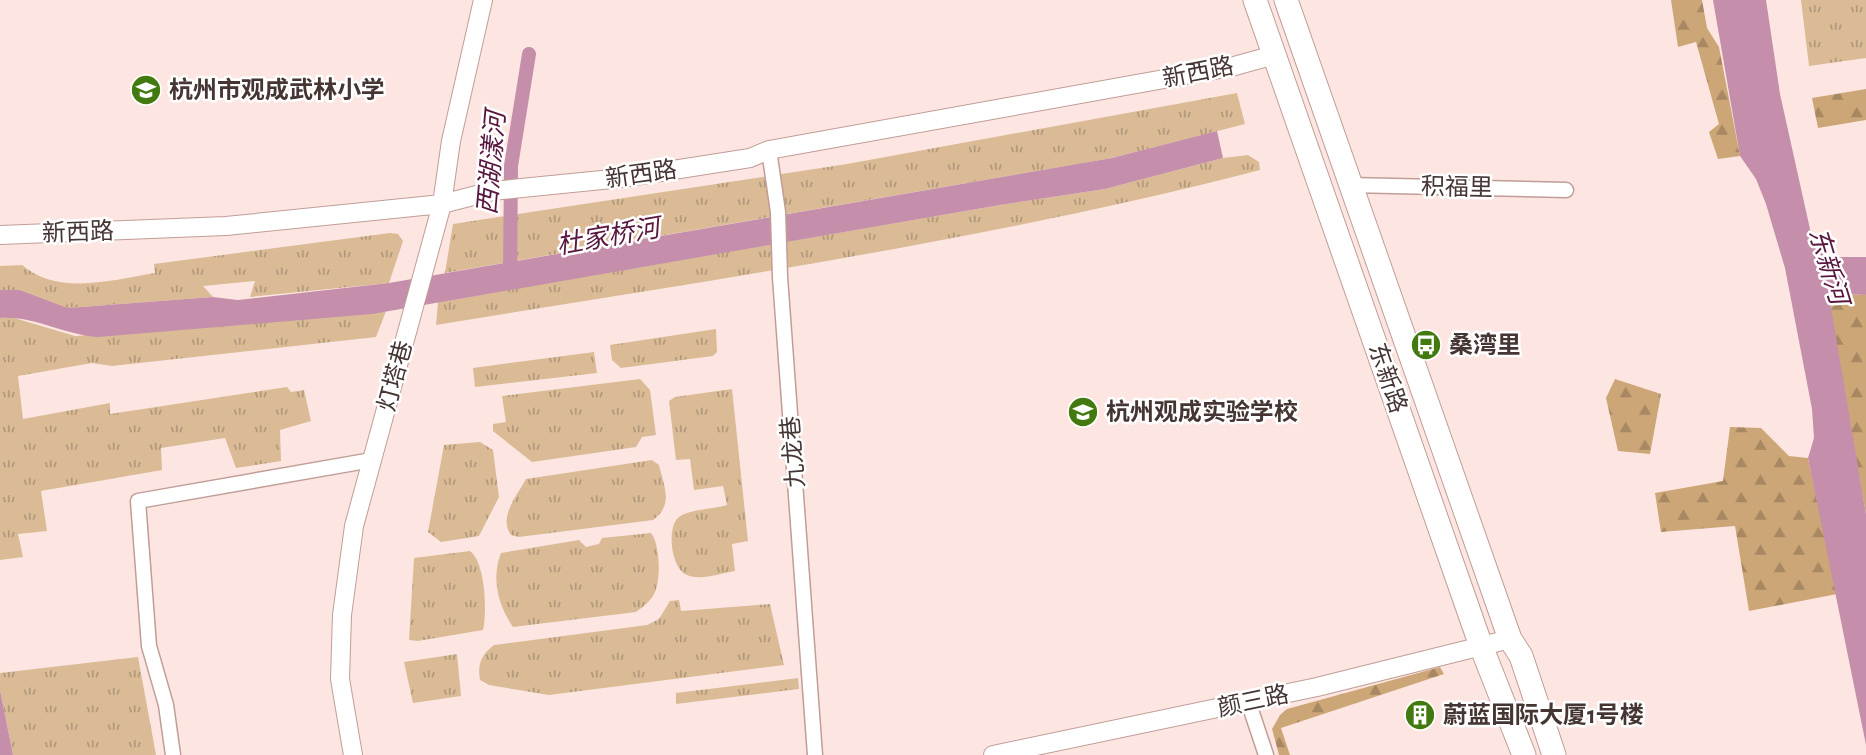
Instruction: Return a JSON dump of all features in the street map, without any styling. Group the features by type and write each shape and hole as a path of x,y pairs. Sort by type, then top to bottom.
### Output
{"main road":[{"name":"东新路","path":"1255,0 1481,646 1524,755"},
{"name":"东新路","path":"1286,0 1510,639 1521,656 1555,755"}],"street":[{"name":"灯塔巷","path":"353,755 340,678 342,615 354,526 442,204 451,141 484,0"},
{"name":"新西路","path":"0,235 226,226 442,204 492,191 622,178 750,158 769,150 1231,67 1275,55"},
{"name":"九龙巷","path":"769,150 778,212 780,277 815,755"},
{"name":"积福里","path":"1349,185 1566,190"},
{"path":"173,755 166,705 149,646 138,501 372,460"},
{"name":"颜三路","path":"993,755 1248,701 1510,639"},
{"path":"1248,701 1266,755"}],"green space":[{"path":"1671,0 1702,0 1707,28 1719,47 1740,156 1718,159 1709,132 1719,124 1696,42 1678,47"},
{"path":"1801,0 1866,0 1866,58 1809,66"},
{"path":"1866,89 1866,120 1818,128 1812,98"},
{"path":"1237,93 1245,124 1112,158 445,273 453,224 847,164"},
{"path":"1248,155 1259,162 1260,170 1056,217 850,257 436,325 438,302 1105,189 1223,158"},
{"path":"398,234 403,241 389,283 250,297 255,281 203,286 213,297 68,308 20,290 0,290 0,266 22,265 36,275 69,283 104,282 155,273 154,264"},
{"path":"1844,294 1866,295 1866,514 1831,317 1830,302"},
{"path":"386,311 376,337 112,366 92,363 18,376 23,419 110,403 110,414 287,387 291,392 304,390 311,421 280,430 281,461 236,468 225,438 161,448 162,470 41,491 47,531 18,534 23,557 0,560 0,318 11,317 75,336"},
{"path":"716,329 717,352 713,356 621,368 612,360 610,345"},
{"path":"594,352 597,373 475,387 473,368"},
{"path":"640,379 650,390 656,435 642,437 636,447 532,462 493,431 493,424 506,422 502,396"},
{"path":"1615,379 1661,394 1650,454 1618,451 1606,398"},
{"path":"732,389 748,541 732,544 735,571 692,577 682,571 674,557 672,538 675,522 689,512 727,505 723,486 694,490 690,459 676,460 669,401 675,397"},
{"path":"1730,427 1761,428 1789,456 1808,458 1837,594 1749,611 1735,526 1661,532 1655,493 1723,481"},
{"path":"480,442 493,450 499,497 479,536 441,542 428,532 444,445"},
{"path":"652,460 659,465 666,495 664,508 653,520 519,537 511,535 508,514 526,479"},
{"path":"651,533 658,553 657,586 651,598 636,612 513,627 503,610 496,582 501,553 579,540 586,547 599,544 602,538"},
{"path":"470,551 482,577 485,601 483,630 418,641 409,640 414,558"},
{"path":"679,600 681,611 770,604 784,665 549,695 489,685 480,680 481,660 494,645 647,625 659,619 670,601"},
{"path":"457,654 461,696 413,703 404,662"},
{"path":"138,657 156,755 13,755 0,690 0,673"},
{"path":"1440,667 1444,674 1281,728 1290,755 1279,755 1272,729 1287,709"},
{"path":"798,678 799,689 676,704 676,693"}],"water":[{"name":"东新河","path":"1713,0 1766,0 1780,94 1814,247 1831,257 1866,257 1866,295 1844,294 1830,302 1866,514 1866,745 1808,458 1814,438 1812,409 1785,268 1756,179 1740,156"},
{"path":"1217,131 1223,158 1105,189 372,314 98,337 24,319 0,318 0,290 20,290 68,308 213,297 238,300 389,283 1112,158"},
{"path":"0,690 13,755 0,755"}],"waterway":[{"name":"西湖漾河","path":"510,276 511,166 529,54"}],"place":[{"name":"杭州市观成武林小学","path":"146,90"},
{"name":"桑湾里","path":"1426,345"},
{"name":"杭州观成实验学校","path":"1083,412"},
{"name":"蔚蓝国际大厦1号楼","path":"1420,715"}],"water label":[{"name":"杜家桥河","path":"608,236"}]}
